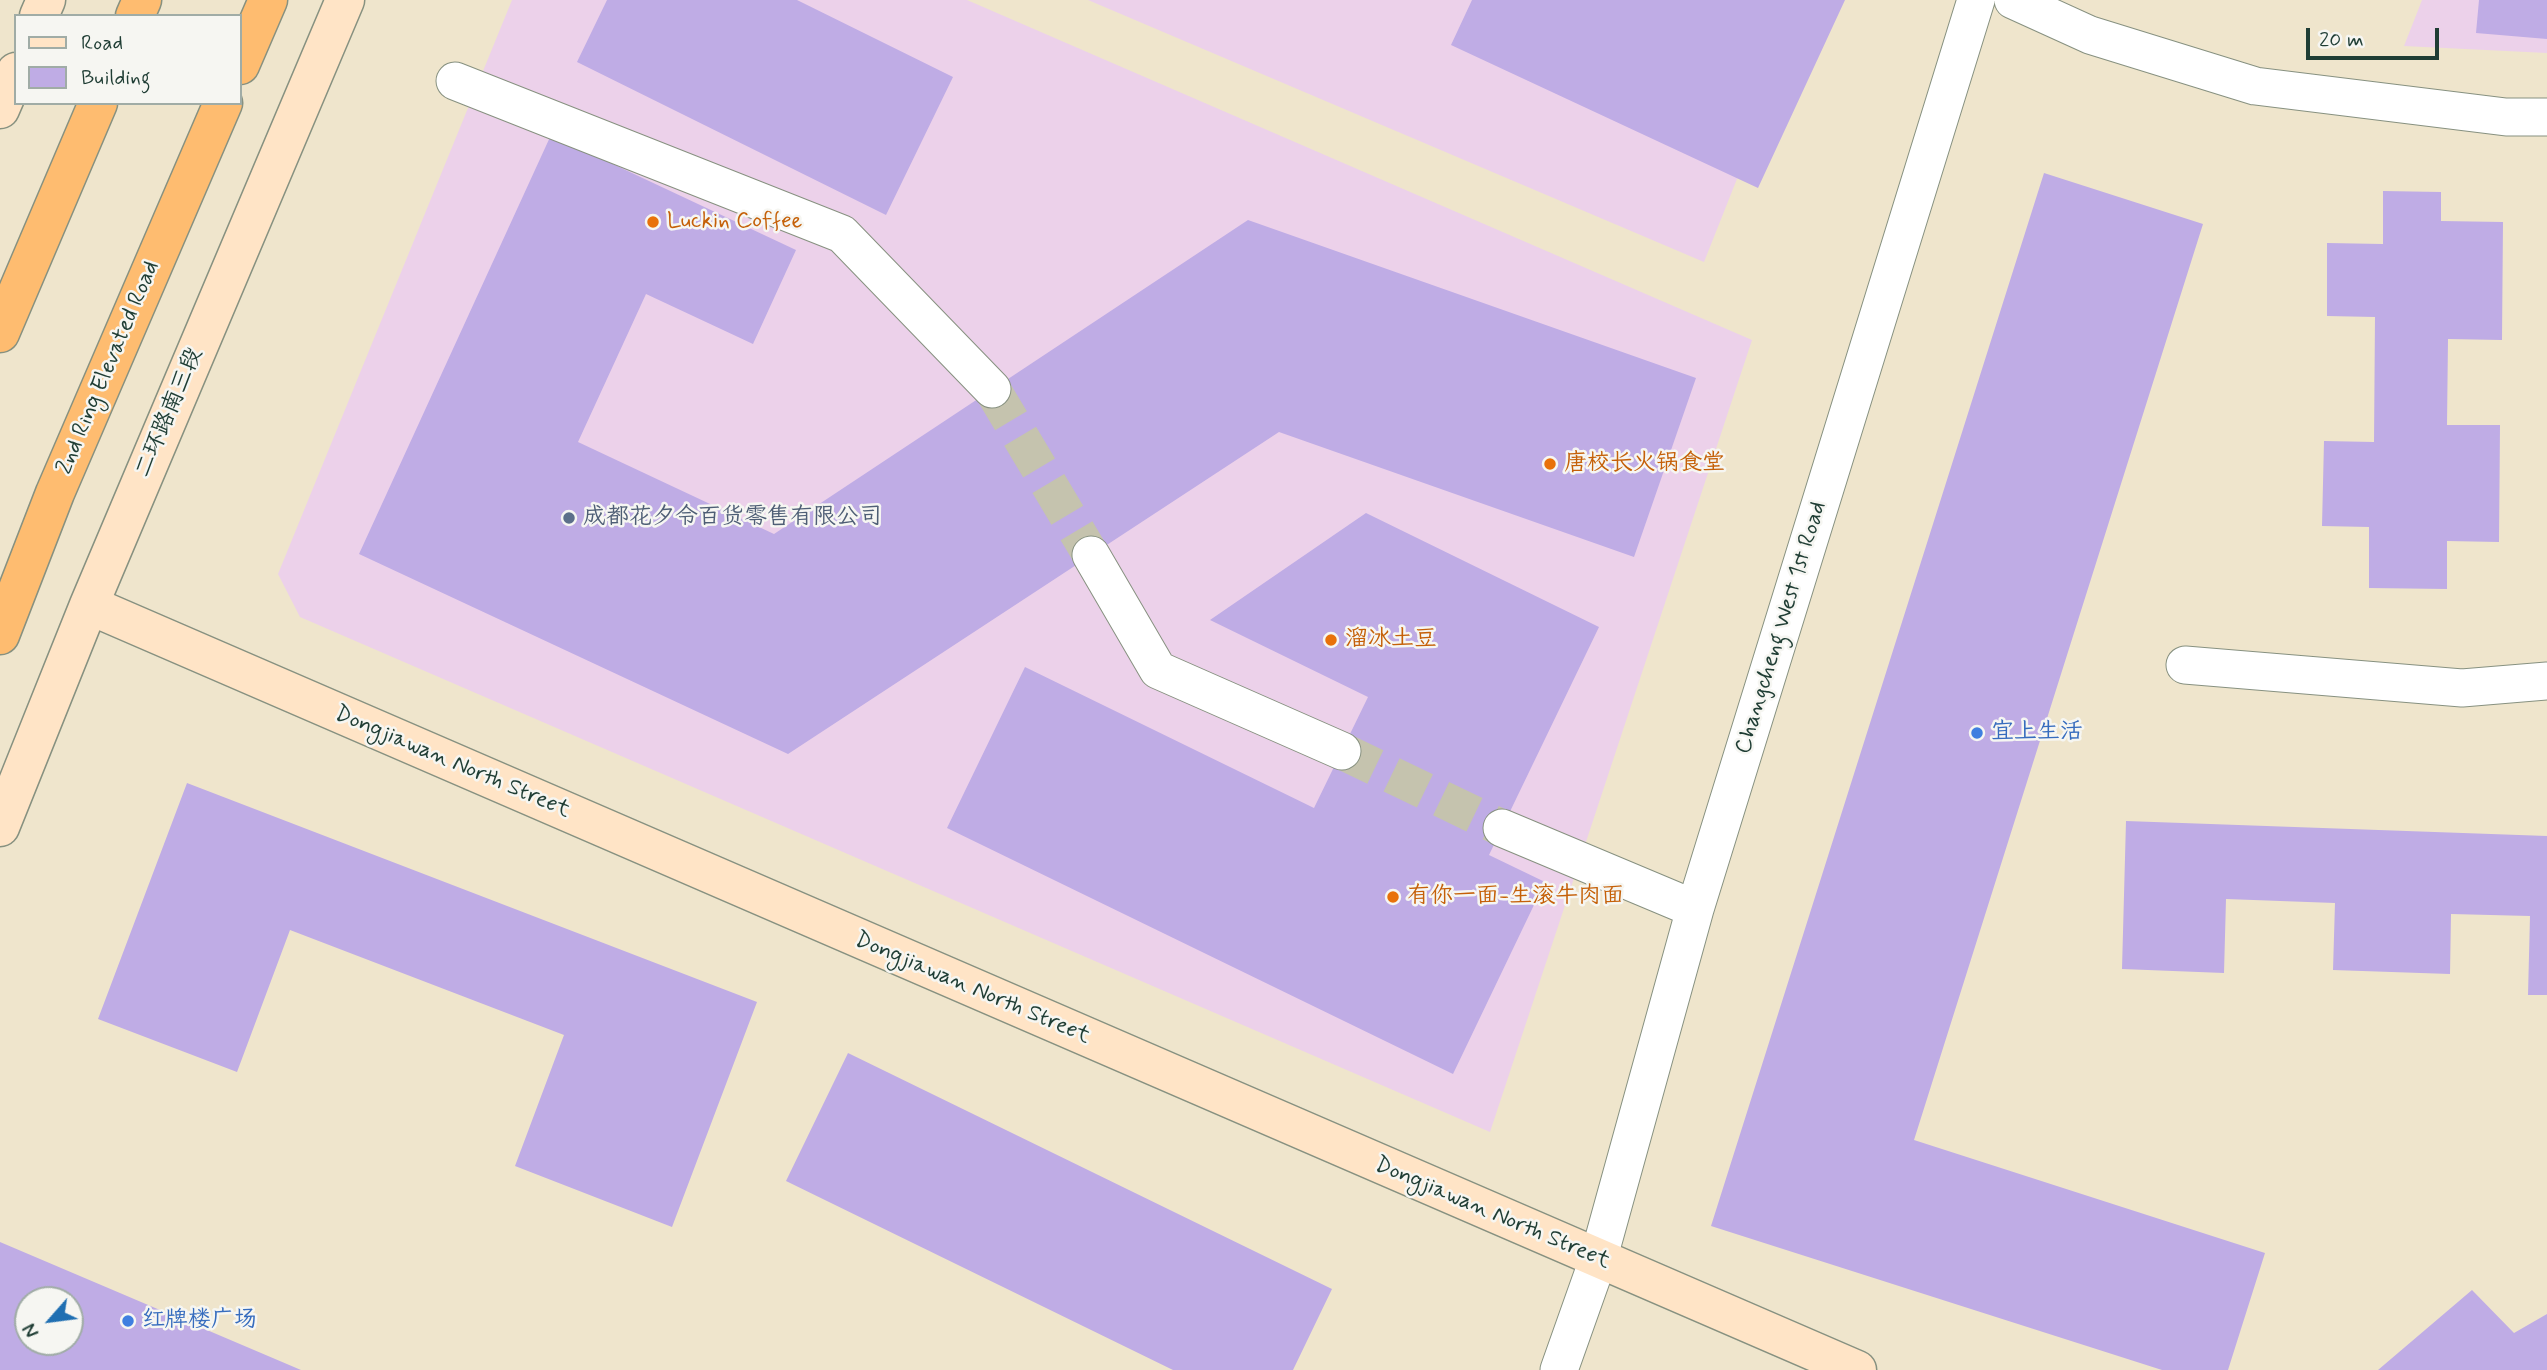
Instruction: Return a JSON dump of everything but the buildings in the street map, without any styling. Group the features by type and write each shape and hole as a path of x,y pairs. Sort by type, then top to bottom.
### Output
{"highway":[{"path":"242,60 268,0"},
{"path":"0,333 97,105"},
{"name":"2nd Ring Elevated Road","path":"0,635 55,493 222,105"}],"street":[{"name":"二环路南三段","path":"0,827 89,606 345,0"},
{"name":"Changcheng West 1st Road","path":"1559,1370 1598,1260 1695,908 1976,0"},
{"path":"2013,0 2090,35 2255,86 2506,117 2547,117"},
{"path":"0,110 14,77"},
{"path":"455,80 842,234 992,389"},
{"path":"1091,555 1158,670 1342,751"},
{"name":"Dongjiawan North Street","path":"89,606 1857,1370"},
{"path":"2185,665 2462,688 2547,681"},
{"path":"1502,828 1695,908"}],"shaded area":[{"path":"512,0 967,0 1752,340 1490,1132 300,617 278,574"},
{"path":"1088,0 1808,0 1704,262"},
{"path":"2422,0 2547,0 2547,53 2404,46"}],"tunnel":[{"path":"992,389 1091,555"},
{"path":"1342,751 1502,828"}],"place":[{"name":"Luckin Coffee","path":"653,222"},
{"name":"唐校长火锅食堂","path":"1550,464"},
{"name":"成都花夕令百货零售有限公司","path":"569,518"},
{"name":"溜冰土豆","path":"1331,640"},
{"name":"宜上生活","path":"1977,733"},
{"name":"有你一面-生滚牛肉面","path":"1393,897"},
{"name":"红牌楼广场","path":"128,1321"}]}
